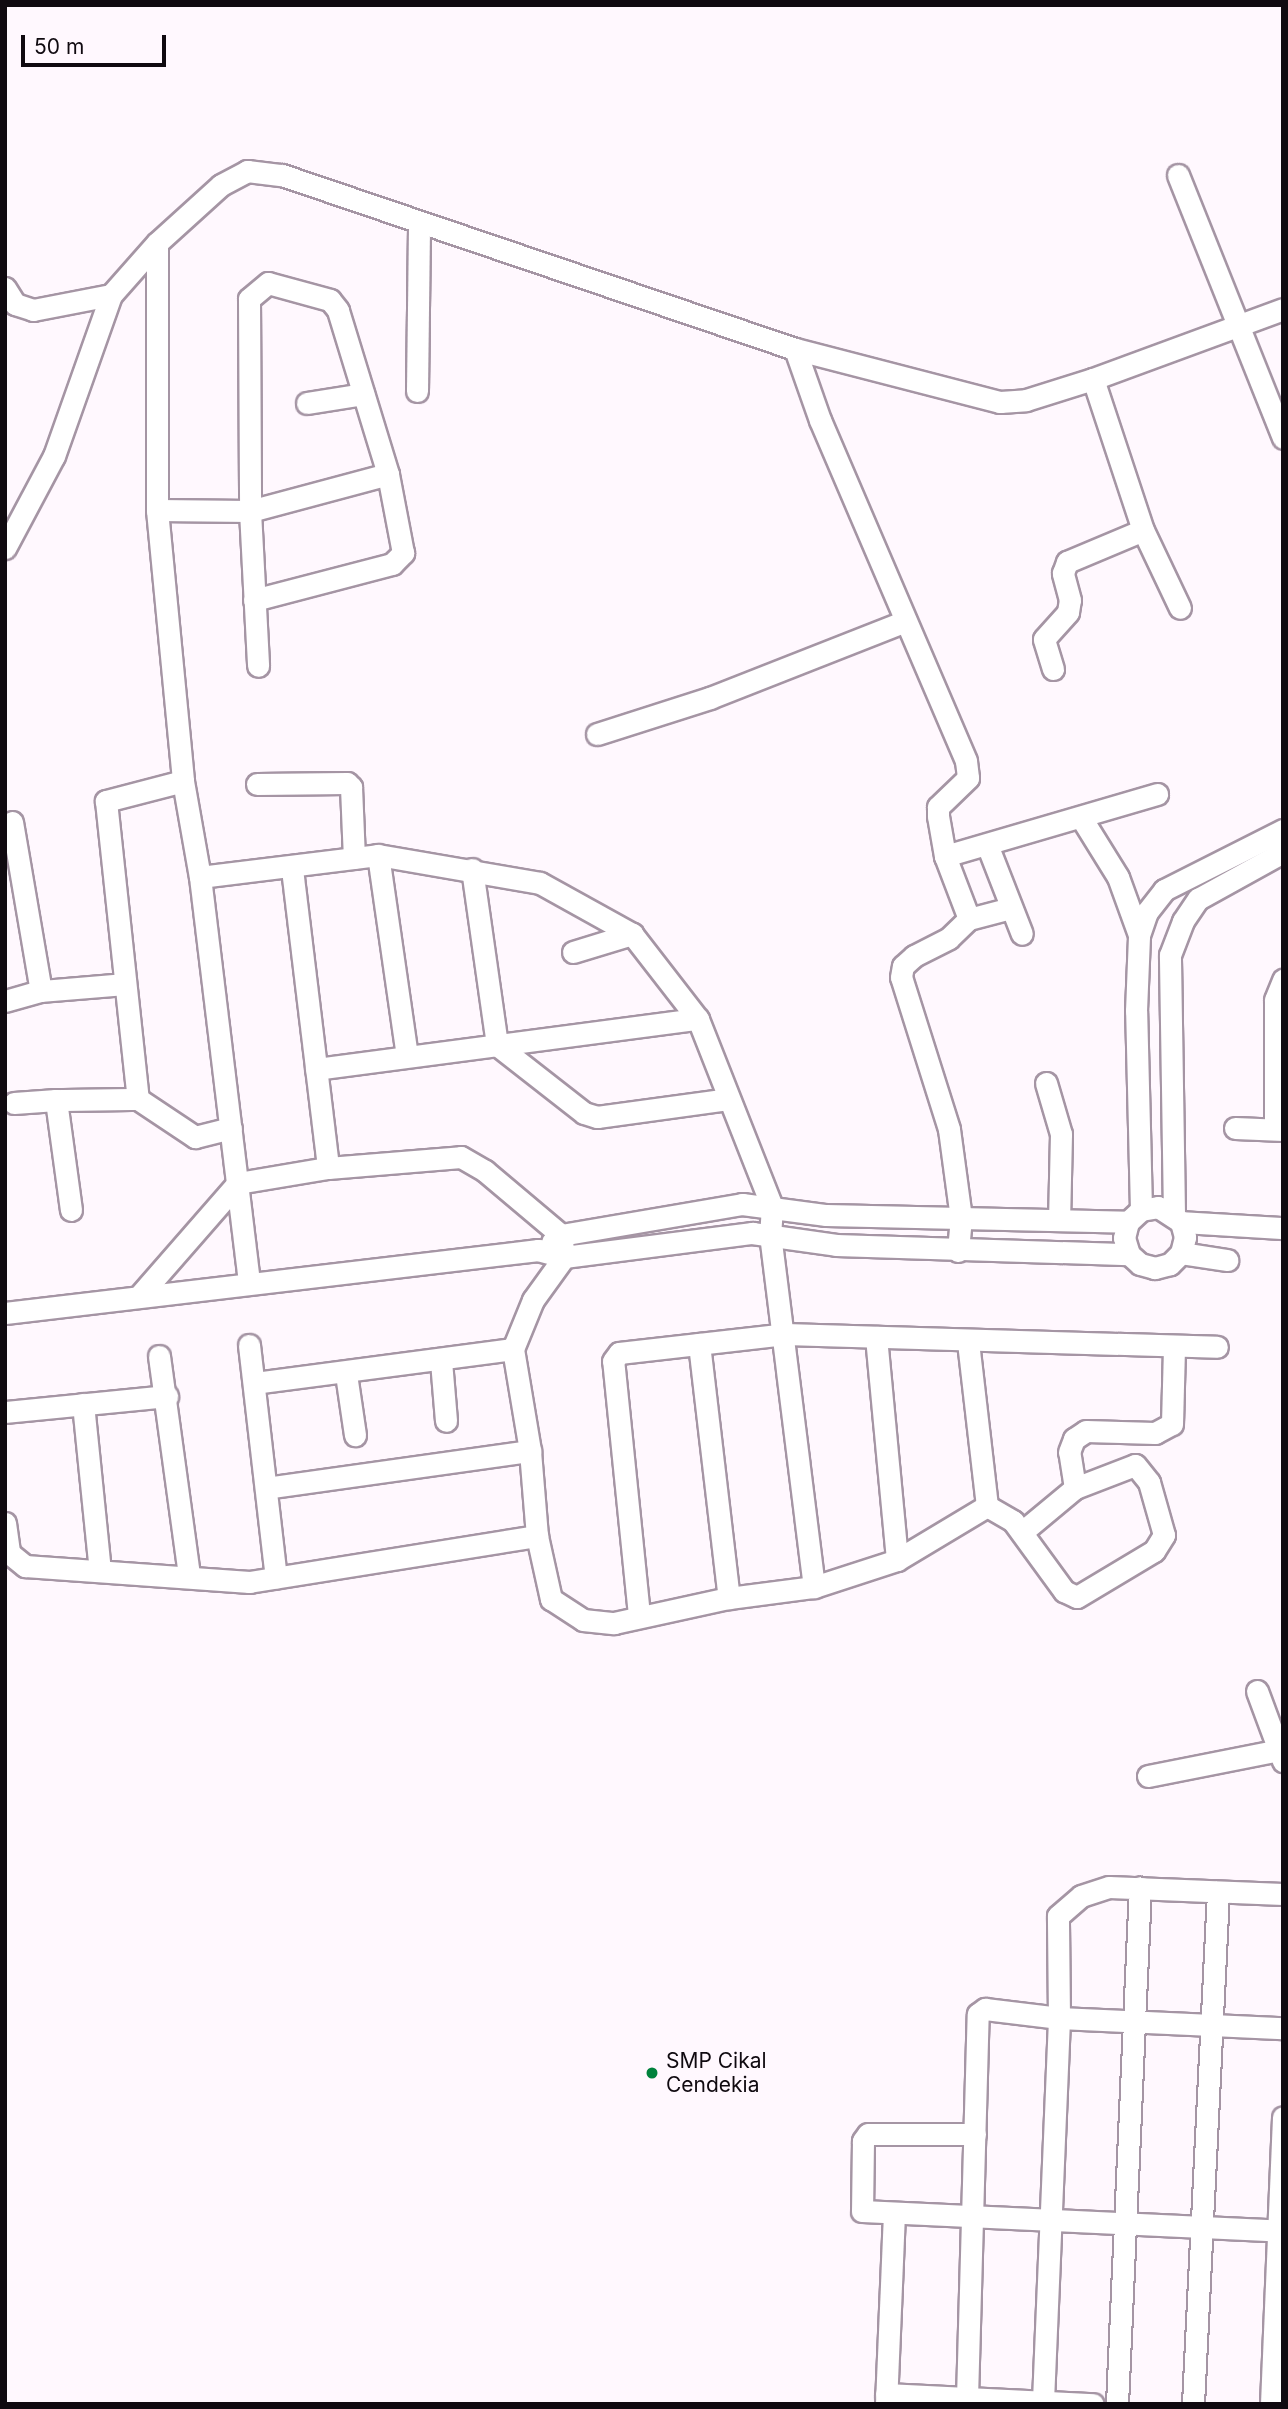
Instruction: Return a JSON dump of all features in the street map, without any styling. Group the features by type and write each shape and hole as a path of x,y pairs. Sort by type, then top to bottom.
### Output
{"street":[{"path":"5,548 54,456 111,295 157,243 221,185 247,171 282,175 419,225 795,349 1000,402 1026,400 1093,379 1283,309"},
{"path":"1178,176 1283,438"},
{"path":"417,391 419,225"},
{"path":"157,243 157,510 183,781 200,877 249,1282"},
{"path":"254,600 399,561 403,553 388,474 333,302 268,284 255,290 249,299 250,511 254,600 258,666"},
{"path":"5,288 15,304 33,310 111,295"},
{"path":"795,349 820,420 966,761 968,778 938,807 945,856 969,919"},
{"path":"1093,379 1143,530 1180,608"},
{"path":"307,403 363,394"},
{"path":"157,510 250,511 388,474"},
{"path":"1053,669 1044,639 1068,612 1070,600 1063,573 1067,562 1143,530"},
{"path":"597,734 710,698 905,621"},
{"path":"138,1099 106,801 183,781"},
{"path":"257,784 347,782 351,787 354,858"},
{"path":"945,856 988,847 1157,794"},
{"path":"1082,819 1118,877 1139,935"},
{"path":"12,822 41,991"},
{"path":"1283,830 1164,890 1147,912 1139,935 1135,1216 1124,1238 1129,1254 1140,1265 1155,1268 1170,1264 1181,1252 1185,1237 1177,1218 1169,1010 1170,955 1183,921 1198,899 1283,852"},
{"path":"988,847 1021,934"},
{"path":"200,877 292,869 378,855 472,869 540,883 632,934 698,1019 772,1207 770,1234 785,1334 814,1587"},
{"path":"378,855 407,1056"},
{"path":"292,869 328,1168"},
{"path":"472,869 497,1045 584,1113 597,1117 728,1099"},
{"path":"958,1251 961,1219 950,1129 901,977 903,966 914,956 948,938 969,919 1011,908"},
{"path":"573,952 632,934"},
{"path":"1235,1128 1279,1130 1275,1000 1283,980"},
{"path":"5,1000 41,991 124,984"},
{"path":"1136,1011 1169,1010"},
{"path":"316,1069 698,1019"},
{"path":"1046,1083 1061,1134 1059,1220"},
{"path":"14,1103 138,1099 195,1137 231,1128"},
{"path":"56,1100 71,1210"},
{"path":"141,1294 238,1183 328,1168 461,1157 485,1171 561,1235 564,1257 533,1300 513,1349 530,1451 537,1536 551,1599 565,1611 583,1620 614,1623 639,1615 729,1598 814,1587 897,1560 987,1506 1002,1510 1022,1532 1064,1591 1077,1597 1162,1543 1149,1482 1135,1465 1075,1488 1022,1532"},
{"path":"538,1250 561,1235 741,1204 826,1215 1059,1220 1135,1216 1158,1208 1177,1218 1283,1228"},
{"path":"5,1313 141,1294 538,1250 564,1257 770,1234 836,1245 958,1251 1129,1254"},
{"path":"1181,1252 1227,1260"},
{"path":"639,1615 613,1361 619,1353 785,1334 968,1342 1217,1347"},
{"path":"876,1337 897,1560"},
{"path":"968,1342 987,1506"},
{"path":"699,1344 729,1598"},
{"path":"249,1345 276,1577"},
{"path":"1075,1488 1069,1452 1074,1439 1086,1431 1155,1433 1172,1424 1174,1346"},
{"path":"255,1383 345,1374 513,1349"},
{"path":"159,1356 167,1396 190,1576"},
{"path":"441,1361 446,1422"},
{"path":"345,1374 355,1435"},
{"path":"5,1412 167,1396"},
{"path":"83,1404 100,1570"},
{"path":"266,1488 530,1451"},
{"path":"5,1523 15,1562 249,1581 537,1536"},
{"path":"1148,1776 1281,1755 1257,1691"},
{"path":"1043,2401 1059,2018 1058,1916 1097,1888 1283,1894"},
{"path":"1118,2404 1140,1888"},
{"path":"1193,2404 1218,1892"},
{"path":"967,2398 978,2014 985,2009 1059,2018 1283,2028"},
{"path":"1271,2404 1283,2117"},
{"path":"975,2134 865,2137 860,2205 868,2213 1280,2231"},
{"path":"894,2213 886,2399 967,2398 1093,2404"}],"place":[{"name":"SMP Cikal Cendekia","path":"652,2073"}]}
